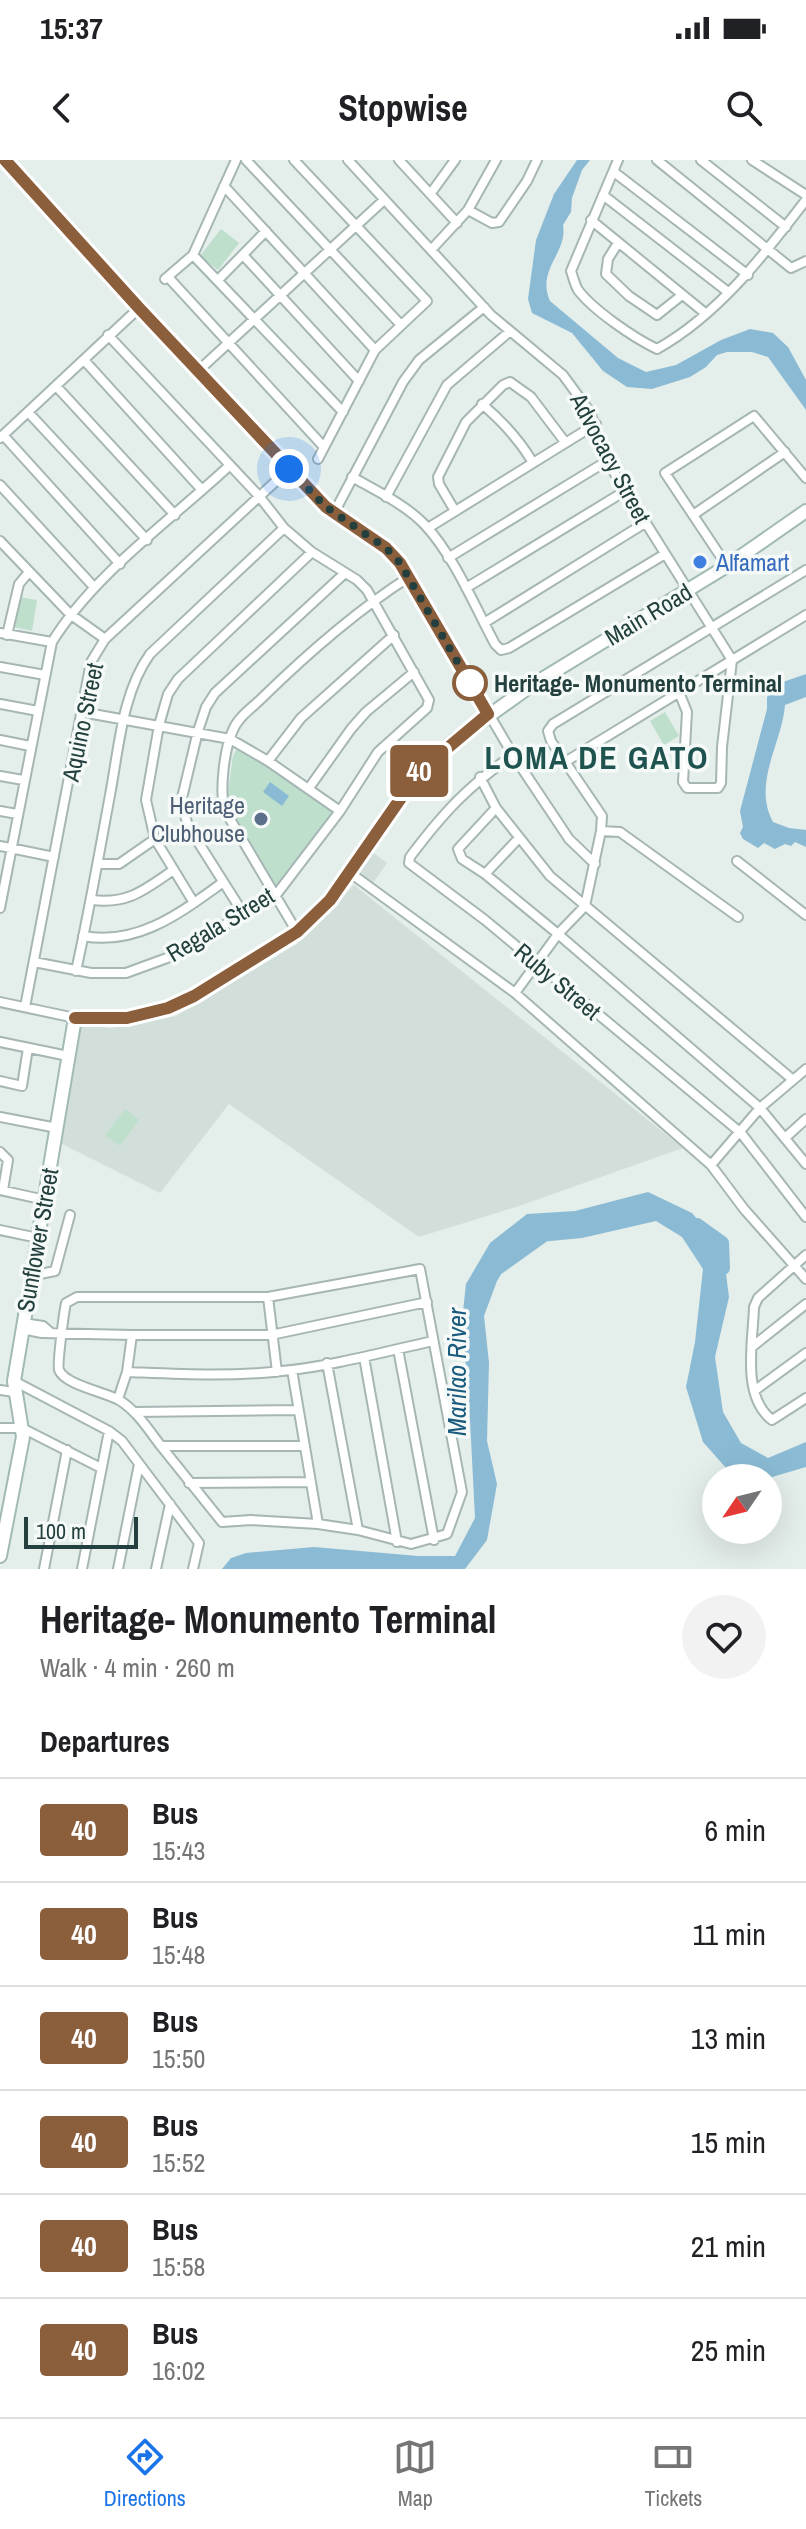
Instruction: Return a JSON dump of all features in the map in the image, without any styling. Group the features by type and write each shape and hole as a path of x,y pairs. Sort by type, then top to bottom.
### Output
{"main road":[{"name":"Main Road","path":"75,1018 127,1018 168,1008 194,996 297,932 319,912 419,772 488,714 727,566 806,511"},
{"name":"Sunflower Street","path":"0,1556 22,1449 22,1428 14,1386 22,1326 75,1018"}],"street":[{"path":"5,160 289,469 334,513 386,548 409,577 513,755 569,839 595,864"},
{"path":"236,160 193,255 166,278 323,446"},
{"path":"246,160 401,325"},
{"path":"294,160 427,301 375,350 318,459"},
{"name":"Advocacy Street","path":"348,160 484,307 509,332 563,375 579,394 596,424 607,461 732,660"},
{"path":"431,193 455,160"},
{"path":"431,250 468,210 496,160"},
{"path":"468,210 492,223 499,222 527,181 537,160"},
{"path":"618,160 571,271 577,289 634,338 657,349 679,337 748,275 806,198 752,160"},
{"path":"657,160 791,268 806,261"},
{"path":"701,160 786,227"},
{"path":"405,163 457,223"},
{"path":"614,172 748,275"},
{"path":"224,186 375,350"},
{"path":"603,195 728,292"},
{"path":"198,371 384,200"},
{"path":"591,220 705,313"},
{"path":"218,280 266,231"},
{"path":"618,243 608,259 606,274 629,296 657,315 682,295"},
{"path":"193,255 343,412"},
{"path":"243,255 359,381"},
{"path":"334,513 403,382 419,360 484,307"},
{"path":"120,564 2,436 139,308"},
{"path":"386,497 447,385 509,332"},
{"name":"Regala Street","path":"34,962 76,971 126,973 167,958 276,895 340,811 378,752 427,708 429,700 374,600 357,580 312,552 284,528 259,496 108,335"},
{"path":"84,360 202,490"},
{"path":"455,511 438,477 466,422 503,385 510,382 531,397 565,442"},
{"path":"56,386 175,515"},
{"path":"482,404 520,441 532,461"},
{"path":"28,412 147,540"},
{"path":"727,566 665,473 754,416 806,478"},
{"path":"428,528 596,424"},
{"path":"693,515 785,452"},
{"path":"448,558 607,461"},
{"path":"0,908 2,884 52,642 70,614 94,587 230,465"},
{"name":"Aquino Street","path":"25,1007 91,662 105,639 289,469"},
{"path":"352,477 428,528 501,650 665,554"},
{"path":"0,485 94,587"},
{"path":"466,588 625,491"},
{"path":"484,623 645,523"},
{"path":"76,971 92,900 124,718 136,672 150,654 284,528"},
{"path":"1,546 70,614 105,639"},
{"path":"194,903 155,839 146,800 159,725 168,694 178,679 312,552"},
{"path":"515,993 558,934 585,906 601,831 602,816 551,741 548,731 553,724 806,570"},
{"path":"29,572 19,584 3,634 52,642"},
{"path":"243,913 188,826 181,802 198,731 206,707 215,693 345,573"},
{"path":"297,932 224,809 221,793 230,739 240,720 261,699 374,600 409,577"},
{"path":"565,762 806,615"},
{"path":"268,761 301,718 394,635"},
{"path":"679,692 687,712 683,782 693,790 712,790 721,783 732,660"},
{"path":"0,667 45,675"},
{"path":"309,788 366,712 414,672"},
{"path":"0,704 38,711"},
{"path":"82,712 230,739 268,761 340,811"},
{"path":"0,740 30,746"},
{"name":"Ruby Street","path":"513,755 480,777 436,822 410,857 409,863 538,964 741,1133 806,1217"},
{"path":"0,776 23,780"},
{"path":"480,777 496,808 550,876 792,1079"},
{"path":"496,808 458,849 462,859 558,934 760,1108 806,1164"},
{"path":"0,811 17,814"},
{"path":"601,831 620,832 738,917"},
{"path":"485,874 519,838"},
{"path":"98,864 119,864 155,839"},
{"path":"0,846 54,857"},
{"path":"737,861 806,915"},
{"path":"92,900 125,900 172,871"},
{"path":"349,872 515,993 711,1165 744,1209 806,1279"},
{"path":"83,936 110,939 133,936 153,928 222,883"},
{"path":"0,1002 75,1018"},
{"path":"0,1042 68,1056"},
{"path":"0,1081 22,1086 28,1048"},
{"path":"711,1165 760,1108 806,1069"},
{"path":"0,1117 57,1128"},
{"path":"785,1138 806,1119"},
{"path":"0,1152 8,1160 2,1190 45,1200"},
{"path":"30,1276 55,1271 70,1215"},
{"path":"0,1230 38,1238"},
{"path":"806,1255 758,1298 754,1307 753,1346 754,1391 758,1406 772,1420 806,1398"},
{"path":"416,1268 422,1272 462,1497 447,1534 411,1544 358,1530 318,1524 222,1522 135,1412 118,1399 67,1379 60,1373 58,1363 65,1307 73,1298 268,1297 416,1268"},
{"path":"268,1297 277,1372"},
{"path":"22,1326 63,1333 271,1335 427,1302"},
{"path":"753,1346 806,1304"},
{"path":"118,1399 127,1372 132,1335"},
{"path":"127,1372 196,1375 277,1372 433,1341"},
{"path":"398,1349 434,1540"},
{"path":"754,1391 806,1353"},
{"path":"364,1357 397,1542"},
{"path":"327,1363 358,1530"},
{"path":"292,1370 318,1524"},
{"path":"0,1390 14,1386 109,1431 122,1441 199,1543 193,1569"},
{"path":"135,1412 298,1410"},
{"path":"0,1428 22,1428 101,1468"},
{"path":"82,1569 109,1431"},
{"path":"161,1446 304,1446"},
{"path":"44,1569 67,1450"},
{"path":"118,1569 139,1464"},
{"path":"189,1483 311,1482"},
{"path":"156,1569 170,1504"}],"shaded area":[{"path":"372,852 387,863 371,886 356,874"},
{"path":"354,885 683,1148 519,1206 419,1237 229,1104 160,1193 58,1142 78,1024 111,1028 176,1016 297,944"}],"green space":[{"path":"221,229 239,243 218,270 200,256"},
{"path":"19,597 37,600 32,631 13,627"},
{"path":"665,712 679,736 664,745 650,721"},
{"path":"236,750 271,766 333,810 277,887 226,806"},
{"path":"125,1109 139,1120 120,1146 105,1135"}],"water":[{"path":"577,160 590,160 582,170 572,198 571,212 563,225 561,244 549,270 547,290 550,301 618,358 646,372 676,365 721,340 750,329 773,333 788,347 806,380 806,410 768,357 752,352 717,355 690,377 652,389 627,387 603,371 572,333 532,313 528,299 536,240 554,194"},
{"path":"806,674 806,697 785,705 766,793 773,822 806,830 806,847 795,842 791,846 785,844 775,849 764,843 758,848 743,839 740,833 743,827 740,811 767,709 767,697 780,683"},
{"path":"270,782 289,796 282,806 263,792"},
{"path":"648,1192 692,1213 723,1250 729,1297 715,1357 723,1412 741,1443 768,1458 806,1442 806,1467 782,1474 782,1464 722,1464 703,1442 686,1387 695,1342 703,1269 682,1237 656,1221 582,1238 540,1242 517,1248 497,1281 484,1316 489,1363 487,1441 497,1484 487,1540 465,1569 222,1569 231,1558 246,1553 314,1547 455,1556 475,1518 468,1381 461,1329 466,1284 490,1243 527,1214 575,1211"}],"waterway":[{"name":"Marilao River","path":"697,1225 722,1243 723,1268"},
{"name":"Marilao River","path":"499,1267 541,1237"}],"bus line":[{"name":"40","path":"5,160 326,507 386,548 400,563 488,714 419,772 330,900 297,932 194,996 168,1008 127,1018 75,1018"}],"place":[{"name":"Alfamart","path":"700,562"},
{"name":"Heritage- Monumento Terminal","path":"470,683"},
{"name":"Heritage Clubhouse","path":"261,819"}],"district":[{"name":"LOMA DE GATO","path":"597,757"}],"route":[{"path":"289,469 326,507 386,548 400,563 472,687 470,683"}]}
